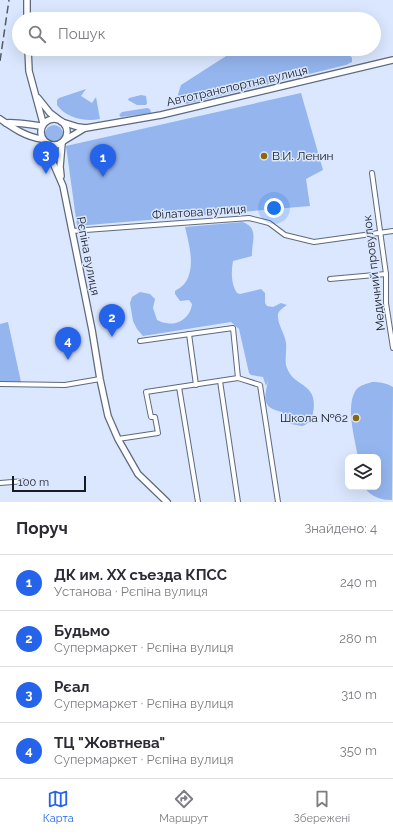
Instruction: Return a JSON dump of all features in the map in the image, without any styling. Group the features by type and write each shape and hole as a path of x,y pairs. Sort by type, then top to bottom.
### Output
{"street":[{"path":"27,0 27,12"},
{"path":"28,56 29,71 43,125"},
{"name":"Автотранспортна вулиця","path":"86,128 162,115 393,60"},
{"path":"35,92 50,113 66,127 67,134 63,142 60,167 63,186"},
{"path":"0,119 24,134 43,140"},
{"path":"50,119 86,128 56,146 49,145 43,140 40,134 43,125 50,119"},
{"path":"6,123 43,125"},
{"name":"Рєпіна вулиця","path":"43,140 63,186 92,330 106,410 118,439 138,474 167,502"},
{"name":"Медичний провулок","path":"372,173 386,274 386,303 393,348"},
{"name":"Філатова вулиця","path":"72,231 249,218 269,223 285,235 314,242 393,231"},
{"path":"330,279 386,274"},
{"path":"140,341 233,328 238,378"},
{"path":"189,334 196,384"},
{"path":"118,439 158,432 155,417 151,417 146,392 238,378 260,385 278,502"},
{"path":"0,384 65,385 100,379"},
{"path":"220,381 238,502"},
{"path":"179,387 198,502"},
{"path":"0,483 25,481"}],"shaded area":[{"path":"226,56 350,56 352,58 352,62 346,65 186,104 180,100 178,94 181,85"},
{"path":"86,89 81,96 92,103 96,97 100,119 88,120 76,118 65,113 57,105 57,100 59,98"},
{"path":"301,93 323,170 306,179 310,206 77,226 66,146"},
{"path":"141,95 146,96 146,105 137,105 128,100 129,98"},
{"path":"147,108 150,109 151,113 121,117 119,115 122,112"},
{"path":"54,125 60,128 63,134 60,140 54,143 48,140 45,134 48,128"},
{"path":"243,222 251,228 253,232 252,256 233,261 232,274 234,286 237,293 240,294 261,289 265,293 265,303 267,306 273,307 281,303 287,305 278,313 278,320 286,343 286,365 290,374 309,390 314,403 311,420 302,426 291,424 282,412 275,410 267,404 265,397 268,380 266,386 263,377 251,375 249,373 239,329 231,322 143,336 133,321 130,303 132,297 140,292 150,294 155,299 153,308 157,320 171,324 184,319 187,316 192,304 189,300 180,301 175,294 175,291 185,283 190,270 191,255 185,227"},
{"path":"8,322 21,382 0,382 0,324"},
{"path":"372,382 383,383 393,387 392,500 376,497 367,490 381,490 381,454 357,454 353,432 351,405 356,390 363,385"}],"railway":[{"path":"0,61 9,0"}],"place":[{"name":"В.И. Ленин","path":"264,156"},
{"name":"Рєал","path":"46,174"},
{"name":"ДК им. XX съезда КПСС","path":"103,177"},
{"name":"Будьмо","path":"112,337"},
{"name":"ТЦ \"Жовтнева\"","path":"68,360"},
{"name":"Школа №62","path":"356,418"}]}
